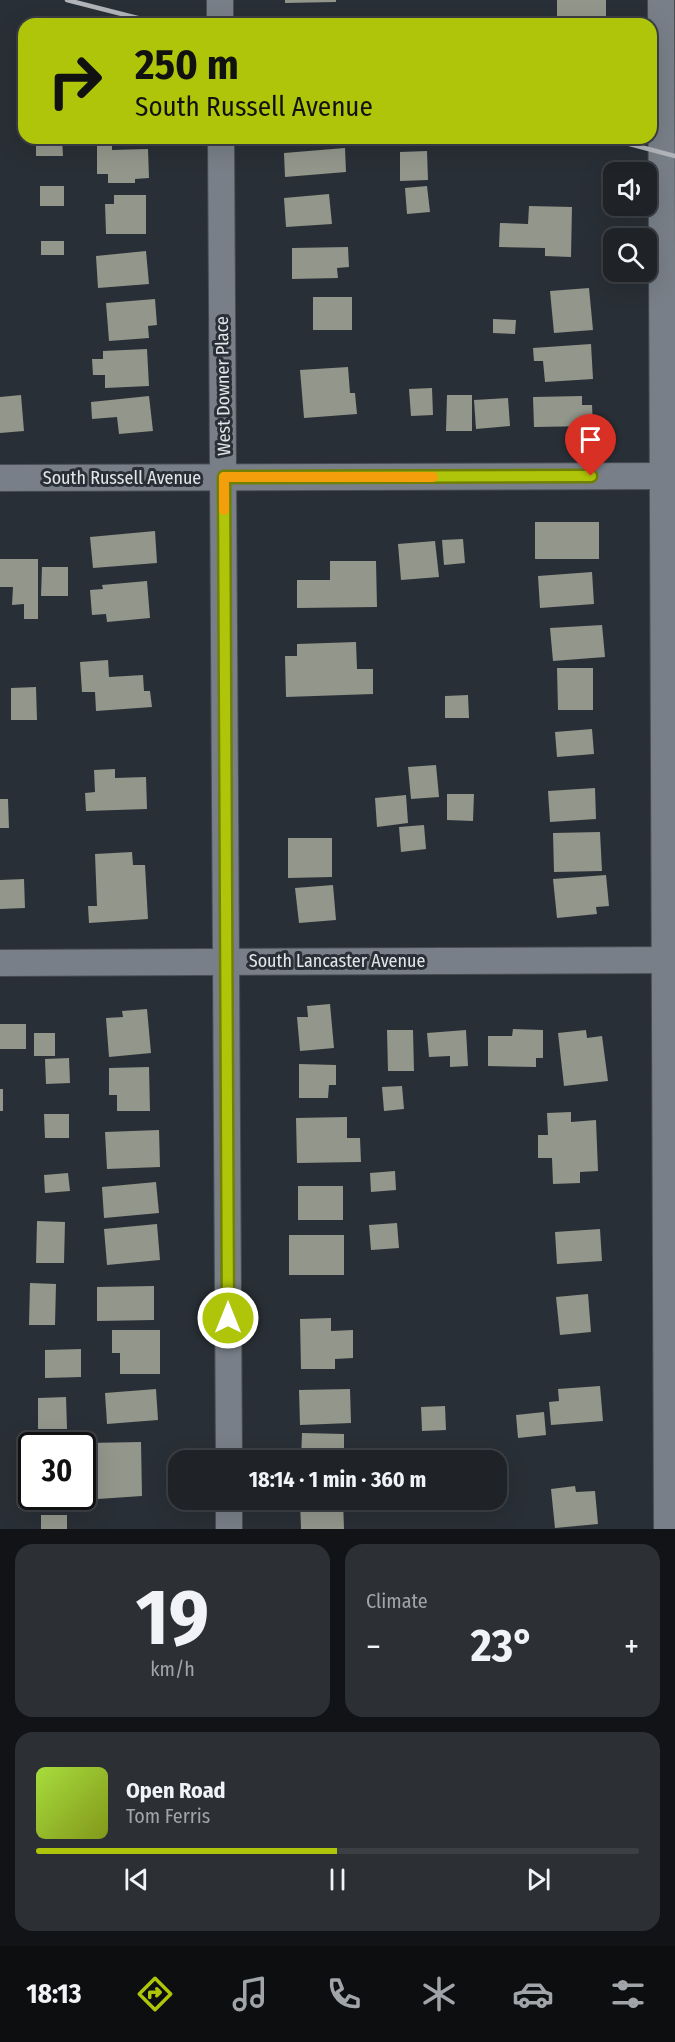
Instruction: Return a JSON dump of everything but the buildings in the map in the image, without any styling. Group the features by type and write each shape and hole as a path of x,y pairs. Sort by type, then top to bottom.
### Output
{"street":[{"path":"220,0 220,18"},
{"path":"661,0 669,476 670,960 667,1529"},
{"name":"West Downer Place","path":"221,144 229,1450"},
{"name":"South Russell Avenue","path":"0,478 669,476"},
{"name":"South Lancaster Avenue","path":"0,963 670,960"},
{"path":"229,1510 229,1529"}],"railway":[{"path":"67,0 138,18"},
{"path":"630,144 675,156"}],"slow traffic":[{"path":"224,510 224,477 433,477"}],"route":[{"path":"228,1318 224,477 591,476"}]}
